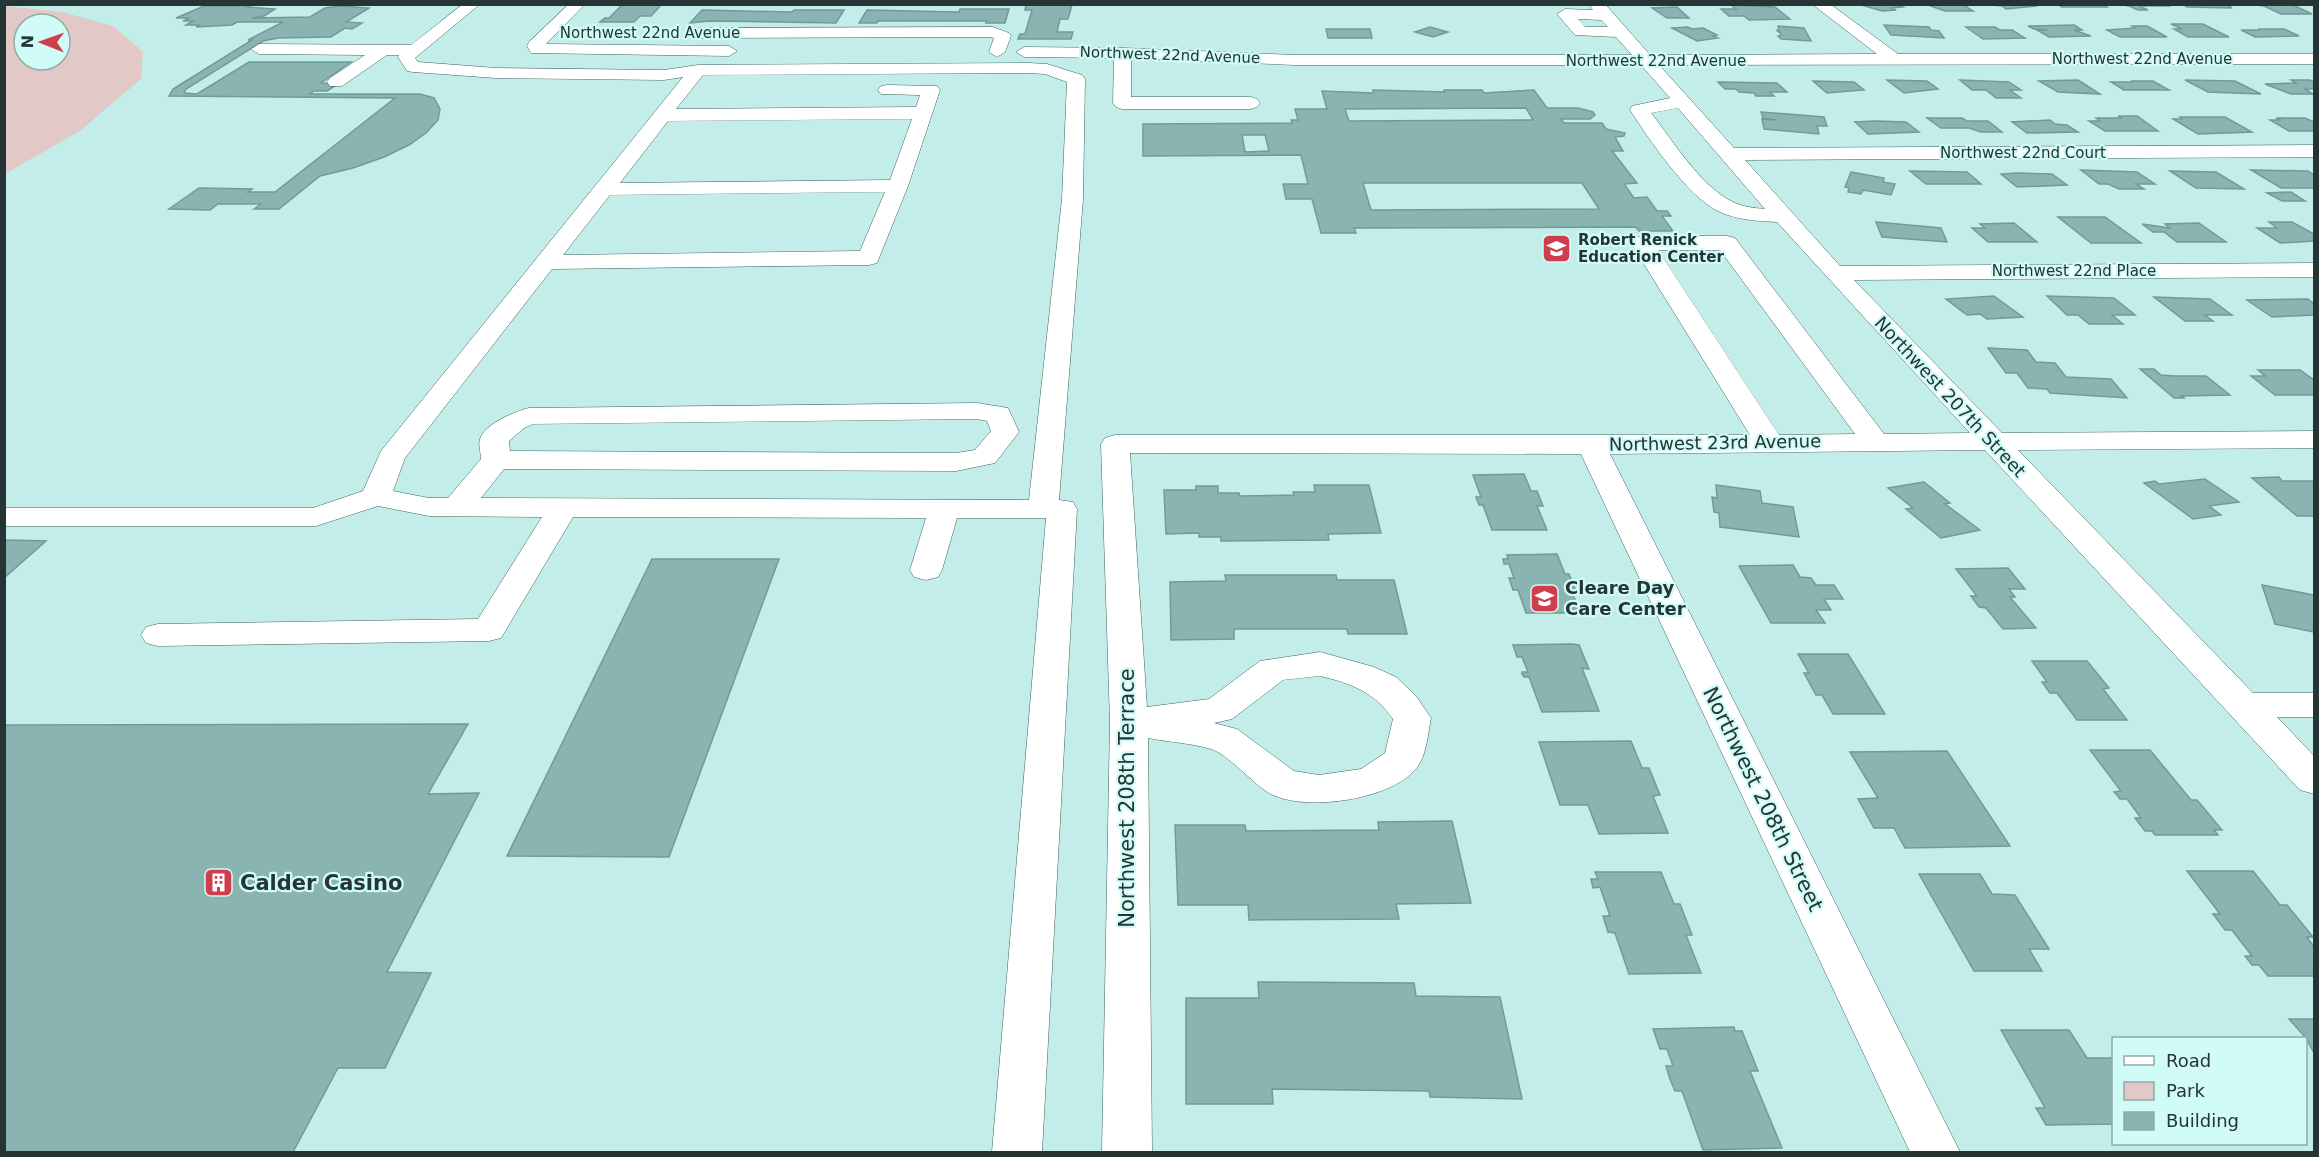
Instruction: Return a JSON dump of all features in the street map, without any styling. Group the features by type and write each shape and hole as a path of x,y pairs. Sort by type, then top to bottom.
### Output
{"street":[{"path":"473,4 406,57 413,67 429,70 578,74 688,82 1029,68 1047,69 1076,79 1077,124 1073,195 1055,404 1043,508"},
{"path":"547,33 578,4"},
{"path":"1819,4 1895,60"},
{"path":"1601,10 1565,14 1581,32 1621,32"},
{"name":"Northwest 207th Street","path":"1601,10 1731,154 1834,273 2314,780"},
{"name":"Northwest 22nd Avenue","path":"688,33 993,32 1003,36 997,52"},
{"name":"Northwest 22nd Avenue","path":"571,33 547,33 535,46 537,49 749,51"},
{"path":"351,42 419,45"},
{"path":"260,49 383,50 419,45"},
{"path":"336,82 383,50"},
{"name":"Northwest 22nd Avenue","path":"973,52 1123,53 1539,68 1647,62 2314,59"},
{"path":"1123,53 1122,104 1251,103"},
{"path":"1219,56 1268,78"},
{"path":"507,90 525,73"},
{"path":"568,89 578,74"},
{"path":"376,497 391,458 688,82"},
{"path":"546,262 869,258 898,186 931,90 872,90"},
{"path":"1683,101 1639,110 1707,194 1724,206 1750,214 1783,216"},
{"path":"663,115 923,113"},
{"name":"Northwest 22nd Court","path":"1731,154 2314,151"},
{"path":"605,189 898,186"},
{"path":"1769,442 1642,243 1727,243 1875,441"},
{"name":"Northwest 22nd Place","path":"1834,273 2314,270"},
{"path":"457,507 496,460 494,440 514,423 529,416 977,411 998,414 1005,432 985,457 957,462 496,460"},
{"name":"Northwest 23rd Avenue","path":"1115,444 1591,445 2314,439"},
{"name":"Northwest 208th Terrace","path":"1115,444 1129,722 1127,1152"},
{"name":"Northwest 208th Street","path":"1591,445 1935,1152"},
{"path":"4,517 316,517 376,497 429,507 1062,509 1017,1152"},
{"path":"158,635 489,630 563,507"},
{"path":"926,570 944,508"},
{"path":"1320,664 1371,677 1402,701 1412,718 1403,759 1386,773 1369,782 1319,789 1284,784 1224,738 1129,722 1219,710 1273,669 1320,664"},
{"path":"2244,705 2314,705"}],"green space":[{"path":"5,6 62,12 12,12 12,72 72,72 72,15 113,26 143,52 141,79 81,130 5,174"}],"building":[{"path":"623,4 662,4 651,16 640,16 634,22 600,22 609,18"},
{"path":"1858,4 1897,4 1903,7 1882,11"},
{"path":"1925,4 1962,4 1973,11 1945,11"},
{"path":"1984,4 2033,4 2036,6 2006,9 2002,6"},
{"path":"2057,4 2102,4 2107,7 2062,7"},
{"path":"2117,4 2166,4 2169,6 2139,6 2148,10 2138,10"},
{"path":"2182,4 2224,4 2232,8 2187,7"},
{"path":"2250,4 2291,4 2312,14 2281,14 2264,6"},
{"path":"1026,5 1072,5 1068,19 1060,19 1057,32 1073,32 1071,39 1018,39 1020,34 1025,34 1032,10 1025,10"},
{"path":"1731,5 1775,7 1790,19 1749,20 1744,16 1729,16 1721,9 1736,9"},
{"path":"204,6 250,6 248,7 275,9 264,16 252,18 310,17 325,8 341,6 369,8 346,22 362,23 352,29 345,28 331,37 278,38 263,41 186,89 184,93 197,94 249,62 351,62 321,83 338,84 327,91 314,91 310,94 420,94 434,98 440,109 438,120 426,133 409,145 384,157 320,176 279,209 254,209 261,204 218,204 210,210 169,209 199,188 275,192 395,98 169,96 173,89 252,40 248,40 283,22 237,22 232,25 196,27 200,25 186,25 193,21 183,21 190,18 176,18"},
{"path":"1677,7 1689,18 1667,18 1652,8"},
{"path":"960,9 1009,9 1005,23 878,21 877,23 859,23 867,10 959,12"},
{"path":"702,10 792,12 794,10 844,10 836,23 709,21 690,23"},
{"path":"2171,24 2203,24 2229,37 2188,37 2174,29 2182,29"},
{"path":"1884,25 1929,27 1931,30 1939,31 1944,38 1891,35"},
{"path":"2074,25 2082,30 2074,30 2091,36 2049,37 2037,30 2047,30 2028,26"},
{"path":"1778,26 1804,28 1811,41 1781,39 1778,36 1781,35 1780,33 1776,30 1779,31"},
{"path":"2132,26 2147,26 2167,37 2120,37 2107,30 2135,28"},
{"path":"1430,27 1448,32 1433,37 1415,32"},
{"path":"1966,27 1995,27 2000,30 2012,30 2025,38 1983,39"},
{"path":"1672,28 1703,28 1717,35 1713,36 1718,38 1697,41"},
{"path":"1326,29 1370,29 1372,38 1328,38"},
{"path":"2258,29 2284,29 2299,36 2255,37 2241,30 2260,30"},
{"path":"1887,80 1927,81 1938,89 1904,93"},
{"path":"1960,80 2009,82 2021,90 2010,90 2021,98 1996,98 1986,90 1972,90"},
{"path":"2078,80 2100,94 2058,92 2039,81"},
{"path":"2185,80 2235,81 2261,94 2208,92"},
{"path":"2291,80 2314,82 2314,89 2305,89 2313,94 2291,94 2265,84 2296,83"},
{"path":"1813,81 1854,82 1864,90 1827,93"},
{"path":"2131,81 2153,81 2169,90 2124,90 2111,82 2133,82"},
{"path":"1718,82 1777,83 1787,92 1770,92 1774,96 1756,96 1754,93 1725,89"},
{"path":"1373,90 1445,92 1444,90 1482,90 1484,93 1534,90 1547,108 1578,108 1593,112 1595,115 1590,119 1561,119 1564,123 1602,123 1606,129 1625,133 1624,136 1615,137 1623,151 1612,151 1637,183 1624,184 1634,198 1647,197 1657,211 1667,211 1671,216 1662,216 1673,231 1639,231 1636,227 1354,228 1356,233 1321,233 1312,199 1286,199 1283,184 1308,184 1301,155 1143,156 1143,124 1292,123 1291,120 1298,120 1295,109 1327,109 1322,91 1373,93","holes":["1526,108 1533,120 1349,121 1345,109","1242,135 1265,135 1269,151 1245,152","1363,183 1582,183 1599,209 1371,210"]},
{"path":"1761,112 1824,117 1827,126 1817,126 1819,134 1764,129 1762,119 1776,120 1763,118"},
{"path":"2118,116 2137,116 2158,131 2105,131 2089,121 2100,121 2096,118 2122,118"},
{"path":"2180,117 2225,117 2252,132 2198,134 2173,119 2182,119"},
{"path":"1927,118 1988,121 2002,132 1981,132 1969,128 1941,128"},
{"path":"2276,118 2305,118 2314,122 2314,131 2289,131 2270,120 2281,120"},
{"path":"2050,120 2055,124 2067,125 2078,132 2027,133 2012,122"},
{"path":"1855,122 1906,122 1919,132 1868,134"},
{"path":"2081,170 2137,172 2155,184 2136,184 2144,189 2119,189 2108,184 2099,184"},
{"path":"2251,170 2308,171 2314,175 2314,188 2281,188"},
{"path":"1910,171 1967,172 1981,184 1926,184"},
{"path":"2170,171 2216,172 2244,189 2196,188"},
{"path":"1851,172 1884,178 1883,182 1895,184 1891,195 1863,190 1861,194 1848,192 1849,188 1845,187"},
{"path":"2001,174 2052,174 2067,185 2017,187"},
{"path":"2291,192 2305,201 2282,201 2267,193"},
{"path":"2058,217 2105,217 2141,243 2091,243"},
{"path":"1876,222 1941,228 1947,242 1882,237"},
{"path":"2269,222 2292,222 2314,234 2314,241 2280,243 2257,228 2277,228"},
{"path":"2014,223 2037,242 1988,242 1972,228 1985,228 1980,224"},
{"path":"2199,223 2226,242 2177,242 2164,232 2153,232 2142,224 2170,228 2165,224"},
{"path":"1994,296 2023,317 1987,319 1980,314 1967,315 1946,299"},
{"path":"2047,296 2114,298 2135,315 2112,315 2123,324 2089,324 2078,315 2067,315"},
{"path":"2154,297 2210,299 2232,315 2205,315 2213,321 2185,321"},
{"path":"2308,299 2314,304 2314,315 2272,317 2247,300"},
{"path":"1988,348 2027,350 2036,362 2055,363 2066,377 2111,379 2127,398 2050,393 2047,389 2028,388 2017,373 2006,373"},
{"path":"2140,369 2154,369 2161,375 2206,376 2230,395 2174,398"},
{"path":"2258,370 2300,370 2314,380 2314,395 2275,395 2251,376 2265,376"},
{"path":"1524,474 1531,491 1537,491 1543,506 1537,506 1547,530 1492,530 1483,505 1479,505 1476,497 1481,497 1473,475"},
{"path":"2279,477 2282,481 2314,481 2314,516 2297,516 2252,478"},
{"path":"2205,479 2239,502 2209,506 2221,515 2193,519 2144,483 2155,481 2159,484"},
{"path":"1924,482 1950,503 1945,504 1980,530 1941,538 1906,509 1913,508 1888,488"},
{"path":"1314,485 1369,485 1381,533 1328,534 1329,540 1221,541 1221,537 1199,537 1199,533 1166,534 1164,490 1196,490 1196,486 1218,486 1218,493 1239,493 1240,496 1294,495 1293,492 1315,492"},
{"path":"1716,485 1760,491 1762,503 1793,507 1799,537 1720,527 1719,513 1714,512 1712,497 1717,498"},
{"path":"4,540 46,541 4,578"},
{"path":"1557,554 1565,574 1569,574 1576,591 1572,592 1580,613 1526,613 1518,590 1513,590 1509,578 1514,578 1509,564 1504,564 1503,559 1508,559 1507,555"},
{"path":"652,559 779,559 669,857 507,856"},
{"path":"1793,565 1800,577 1811,578 1816,585 1834,585 1843,599 1824,599 1831,610 1816,610 1825,623 1771,623 1739,566"},
{"path":"2008,568 2025,589 2009,589 2015,597 2010,597 2036,628 2003,629 1986,608 1979,607 1971,596 1977,596 1956,569"},
{"path":"1225,575 1336,575 1337,580 1394,580 1407,634 1348,634 1347,629 1234,629 1234,639 1171,640 1170,582 1226,581"},
{"path":"2262,585 2314,595 2314,632 2275,624"},
{"path":"1513,645 1579,645 1589,669 1582,668 1599,711 1542,712 1529,677 1524,677 1522,674 1522,672 1528,672 1522,657 1517,657"},
{"path":"1798,654 1848,654 1885,714 1833,714 1822,695 1816,695 1804,673 1809,673"},
{"path":"2032,661 2087,661 2109,688 2103,689 2127,720 2077,720 2057,693 2050,693 2042,682 2047,682"},
{"name":"Calder Casino","path":"468,724 428,794 479,793 387,972 431,973 385,1068 338,1068 293,1152 4,1152 4,725"},
{"path":"1631,741 1642,768 1649,768 1660,795 1653,796 1668,833 1599,834 1588,805 1560,805 1539,742"},
{"path":"2090,750 2150,750 2191,800 2197,800 2222,830 2214,830 2218,835 2155,835 2152,831 2145,831 2135,818 2141,818 2127,799 2120,799 2114,792 2121,791"},
{"path":"1947,751 2010,846 1905,848 1894,828 1874,828 1858,799 1878,798 1850,752"},
{"path":"1452,821 1471,903 1396,904 1399,919 1249,920 1248,905 1178,905 1175,825 1245,825 1246,831 1379,830 1378,822"},
{"path":"2187,871 2253,871 2280,905 2287,905 2313,937 2307,937 2314,947 2314,976 2268,976 2259,965 2252,965 2245,956 2252,956 2232,930 2225,930 2213,914 2220,914"},
{"path":"1595,872 1661,872 1674,904 1680,904 1692,935 1686,935 1701,973 1629,974 1615,933 1608,932 1603,916 1610,916 1600,887 1593,888 1591,879 1598,879"},
{"path":"1919,874 1980,874 1992,894 2015,895 2049,949 2029,949 2042,971 1974,971"},
{"path":"1258,982 1414,983 1416,996 1500,997 1522,1099 1430,1097 1429,1091 1272,1089 1273,1104 1186,1104 1186,998 1259,998"},
{"path":"2289,1019 2314,1019 2314,1053 2305,1037"},
{"path":"1734,1027 1735,1031 1742,1031 1758,1071 1750,1071 1782,1148 1703,1150 1682,1091 1675,1091 1670,1079 1666,1066 1673,1066 1667,1049 1660,1049 1653,1029"},
{"path":"2001,1030 2069,1030 2087,1058 2112,1058 2112,1124 2046,1125 2036,1108 2045,1108"}],"place":[{"name":"Robert Renick Education Center","path":"1557,249"},
{"name":"Cleare Day Care Center","path":"1544,598"},
{"name":"Calder Casino","path":"219,883"}]}
